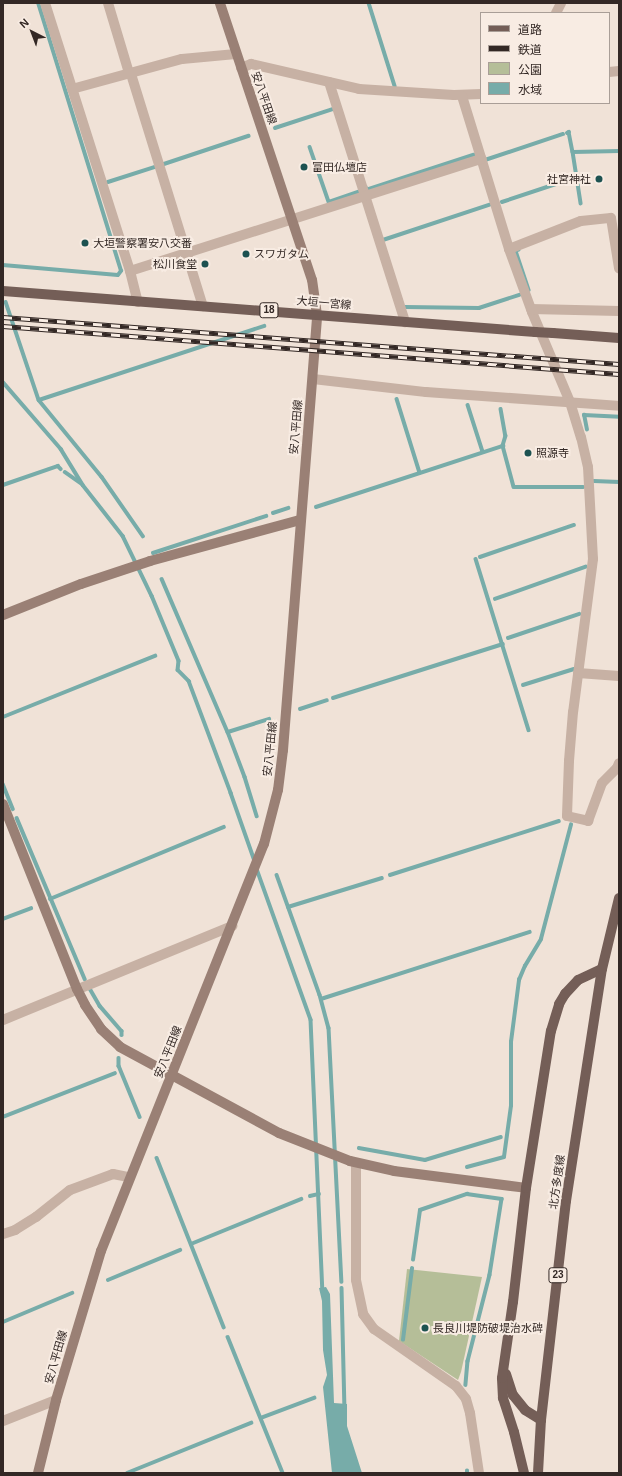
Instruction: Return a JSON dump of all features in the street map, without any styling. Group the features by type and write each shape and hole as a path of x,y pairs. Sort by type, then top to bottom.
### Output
{"main road":[{"name":"安八平田線","path":"38,1473 56,1400 101,1251 129,1177 264,844 278,790 283,750 295,612 300,520 313,379 317,315 312,280 220,3"},
{"name":"大垣一宮線","path":"3,291 619,338"},
{"path":"3,615 81,584 150,561 300,520"},
{"path":"3,804 77,989 85,1005 101,1029 120,1047 279,1133 356,1163 394,1171 526,1188"},
{"name":"北方多度線","path":"538,1473 541,1420 566,1201 602,969 619,898"},
{"path":"524,1473 514,1432 503,1398 504,1354 513,1302 526,1188 551,1031 559,1004 565,994 578,980 602,969"},
{"path":"504,1354 506,1377 513,1395 525,1410 541,1420"}],"street":[{"path":"45,3 130,271 138,302"},
{"path":"108,3 203,306"},
{"path":"556,12 561,3"},
{"path":"72,89 182,59 236,54"},
{"path":"241,68 251,64 359,89 462,96 480,94"},
{"path":"329,82 405,322"},
{"path":"462,96 509,249 531,309 570,402 588,467 593,560 578,673 569,761 567,816 588,821 602,783 618,768 619,763"},
{"path":"130,271 482,159"},
{"path":"509,249 581,221 611,218 619,268"},
{"path":"531,309 619,311"},
{"path":"313,379 426,392 619,406"},
{"path":"578,673 619,676"},
{"path":"3,1020 232,926"},
{"path":"356,1163 356,1280 363,1314 374,1329 436,1371 459,1390 466,1399 470,1413 479,1473"},
{"path":"3,1234 15,1230 36,1217 70,1190 113,1174 129,1177"},
{"path":"3,1421 56,1400"}],"green space":[{"path":"407,1269 482,1277 458,1380 399,1341"}],"water":[{"path":"326,1287 330,1294 334,1403 347,1404 347,1426 362,1473 332,1473 323,1387 327,1375 323,1350 322,1301 319,1288"}],"waterway":[{"path":"3,265 118,275 121,271 38,3"},
{"path":"369,3 395,86"},
{"path":"275,128 333,109"},
{"path":"567,133 569,132 573,152 619,151"},
{"path":"485,160 563,134"},
{"path":"164,164 248,136"},
{"path":"310,147 329,202 358,192"},
{"path":"573,152 581,203"},
{"path":"366,187 366,190 473,155"},
{"path":"108,182 155,167"},
{"path":"502,202 568,180"},
{"path":"383,240 489,205"},
{"path":"519,250 516,251 529,290"},
{"path":"405,307 479,308 519,295"},
{"path":"6,302 39,400 102,477 143,536"},
{"path":"39,400 264,326"},
{"path":"3,382 61,449 83,485 123,536 152,596 179,661 178,670 189,681 255,861"},
{"path":"397,399 420,473"},
{"path":"468,405 483,452"},
{"path":"501,409 506,436 503,446"},
{"path":"587,430 584,415 619,417"},
{"path":"316,507 503,446 514,487 583,487"},
{"path":"3,485 58,466 61,469"},
{"path":"65,472 81,483"},
{"path":"594,481 619,482"},
{"path":"273,513 288,508"},
{"path":"153,553 266,516"},
{"path":"480,557 574,525"},
{"path":"476,559 529,730"},
{"path":"495,599 585,567"},
{"path":"162,579 228,732 245,777 257,816"},
{"path":"508,638 579,614"},
{"path":"333,698 503,644"},
{"path":"3,717 155,656"},
{"path":"523,685 574,669"},
{"path":"300,709 327,700"},
{"path":"228,732 269,719"},
{"path":"3,784 13,809"},
{"path":"17,818 85,979"},
{"path":"390,875 559,821"},
{"path":"467,1167 504,1157 511,1106 511,1042 519,980 525,966 541,939 571,825"},
{"path":"50,899 224,827"},
{"path":"257,869 311,1020 323,1291"},
{"path":"277,875 320,995 329,1028 342,1282"},
{"path":"288,907 382,878"},
{"path":"3,919 31,908"},
{"path":"321,999 530,932"},
{"path":"89,987 100,1006 122,1031 122,1035"},
{"path":"119,1058 119,1066 140,1117"},
{"path":"3,1117 115,1073"},
{"path":"359,1148 425,1160 501,1137"},
{"path":"157,1158 224,1327"},
{"path":"310,1196 319,1194"},
{"path":"413,1260 420,1210 467,1194 502,1199 490,1275 468,1361 466,1385"},
{"path":"191,1244 301,1199"},
{"path":"108,1280 180,1250"},
{"path":"403,1340 412,1269"},
{"path":"342,1288 345,1407"},
{"path":"3,1322 72,1293"},
{"path":"228,1337 283,1473"},
{"path":"261,1418 314,1398"},
{"path":"127,1473 251,1423"}],"railway":[{"path":"3,317 619,364"},
{"path":"3,326 619,374"}],"place":[{"name":"富田仏壇店","path":"304,167"},
{"name":"社宮神社","path":"599,179"},
{"name":"大垣警察署安八交番","path":"85,243"},
{"name":"スワガタム","path":"246,254"},
{"name":"松川食堂","path":"205,264"},
{"name":"照源寺","path":"528,453"},
{"name":"長良川堤防破堤治水碑","path":"425,1328"}]}
